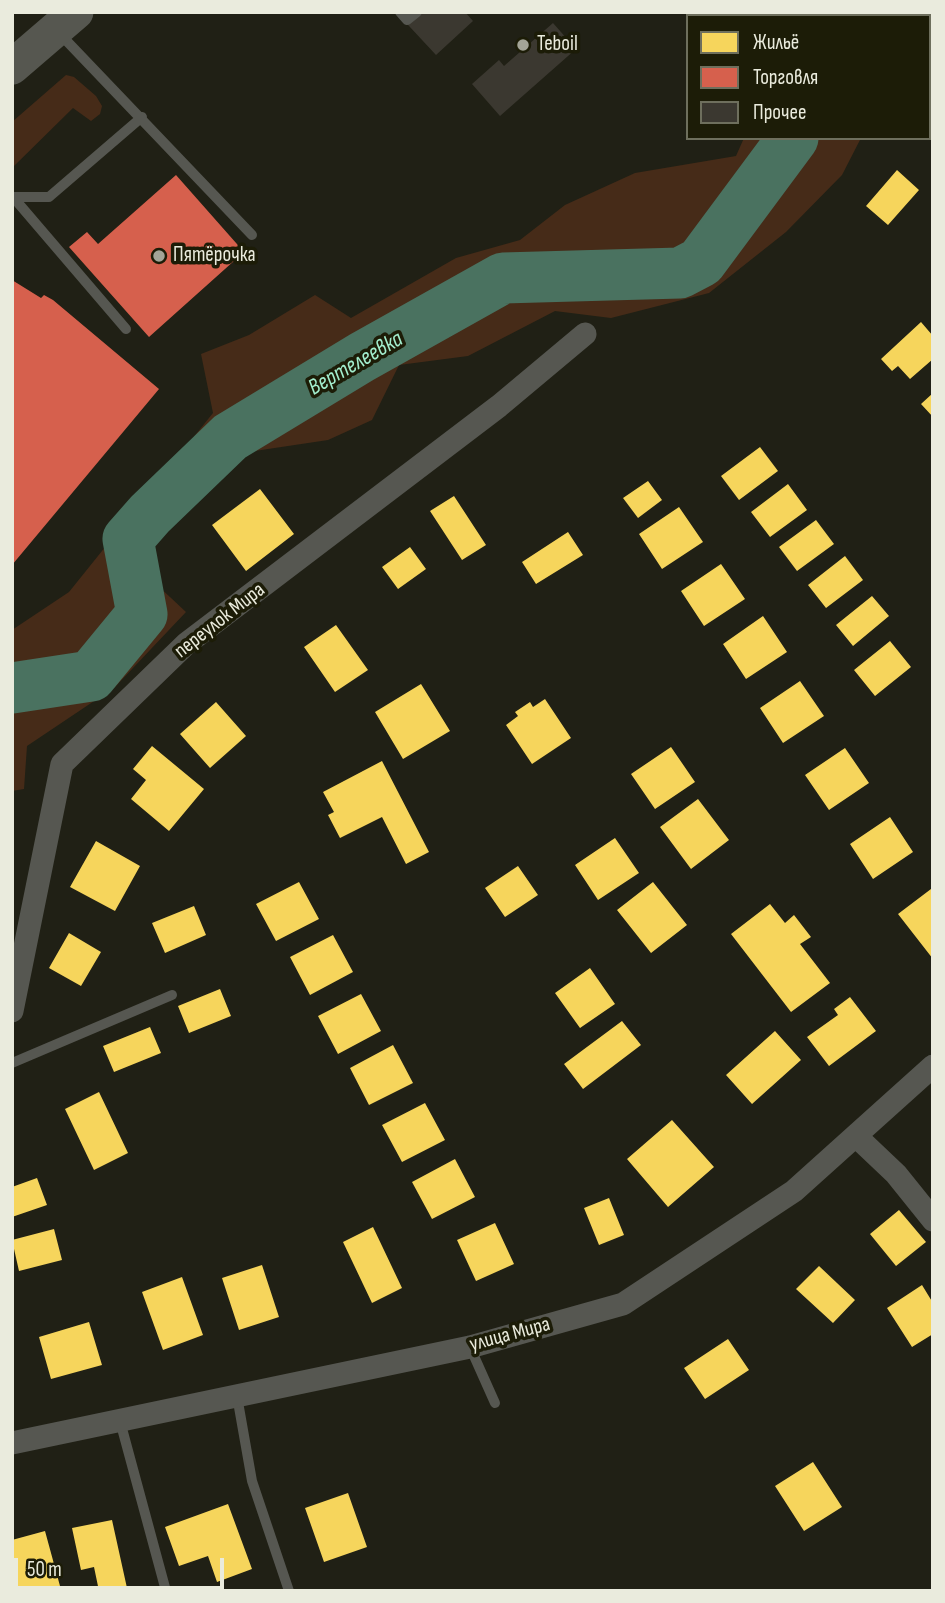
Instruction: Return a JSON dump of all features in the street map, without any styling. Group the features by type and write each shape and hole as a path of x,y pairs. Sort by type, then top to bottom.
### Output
{"main road":[{"path":"12,67 66,20"}],"street":[{"name":"переулок Мира","path":"12,1011 62,764 186,644 403,480 584,334"},
{"name":"улица Мира","path":"12,1443 470,1347 623,1304 794,1191 933,1066"},
{"path":"857,1137 896,1174 933,1220"}],"lane":[{"path":"401,12 407,20 417,12"},
{"path":"66,20 83,62 142,117 252,235"},
{"path":"13,197 49,197 142,117"},
{"path":"13,197 126,329"},
{"path":"12,1063 172,995"},
{"path":"470,1347 495,1402"},
{"path":"237,1396 252,1481 289,1591"},
{"path":"120,1421 166,1591"}],"shaded area":[{"path":"66,75 74,77 96,96 102,106 100,114 91,121 73,108 12,168 12,122"},
{"path":"743,140 860,140 842,175 786,232 709,293 611,318 555,311 468,356 399,365 372,420 328,440 248,452 145,541 155,583 186,612 115,687 27,746 24,789 12,791 12,630 69,592 213,413 201,354 249,335 315,295 351,318 456,258 520,240 565,205 635,173 736,156"}],"building: Жильё":[{"path":"897,170 919,190 888,225 866,206"},
{"path":"921,322 933,336 933,359 910,379 898,366 892,371 881,359"},
{"path":"933,393 933,417 921,404"},
{"path":"760,447 778,471 739,500 721,476"},
{"path":"648,481 662,500 638,518 623,498"},
{"path":"788,484 807,510 770,537 751,512"},
{"path":"260,489 294,534 246,571 212,525"},
{"path":"454,496 486,545 462,560 430,511"},
{"path":"679,507 703,542 662,569 639,534"},
{"path":"816,520 834,544 797,571 779,547"},
{"path":"568,532 583,555 536,584 522,562"},
{"path":"410,547 426,569 398,589 382,567"},
{"path":"845,556 863,580 826,608 808,585"},
{"path":"721,564 745,599 704,626 681,591"},
{"path":"872,596 889,616 853,646 836,625"},
{"path":"763,616 787,652 746,679 723,644"},
{"path":"336,625 368,670 335,692 304,647"},
{"path":"890,641 911,667 875,696 854,670"},
{"path":"800,681 824,716 783,743 760,708"},
{"path":"421,684 450,731 403,759 375,712"},
{"path":"545,699 571,738 532,764 506,725 518,716 515,712 530,702 533,707"},
{"path":"216,702 246,736 210,768 180,734"},
{"path":"152,746 204,789 169,831 131,799 146,780 133,769"},
{"path":"671,747 695,782 655,809 631,774"},
{"path":"845,748 869,783 829,810 805,775"},
{"path":"382,761 429,852 406,864 382,817 340,838 328,815 334,812 323,792"},
{"path":"698,799 729,840 691,869 660,827"},
{"path":"890,817 913,852 873,879 850,844"},
{"path":"615,838 639,873 598,900 575,865"},
{"path":"96,841 140,866 115,911 70,887"},
{"path":"518,866 538,895 505,917 485,888"},
{"path":"299,882 319,919 276,941 256,904"},
{"path":"653,882 687,925 651,953 617,910"},
{"path":"931,889 933,891 933,959 898,914"},
{"path":"770,904 785,923 794,915 811,937 800,944 830,983 791,1012 731,934"},
{"path":"194,906 206,935 165,953 152,923"},
{"path":"69,933 101,952 81,986 49,968"},
{"path":"333,935 353,972 310,995 290,957"},
{"path":"590,968 615,1004 580,1028 555,993"},
{"path":"220,989 231,1016 189,1033 178,1006"},
{"path":"361,994 381,1031 338,1054 318,1016"},
{"path":"850,997 876,1031 829,1066 807,1037 838,1015 834,1009"},
{"path":"622,1021 641,1045 583,1089 564,1064"},
{"path":"150,1027 161,1053 114,1072 103,1046"},
{"path":"775,1031 801,1060 752,1104 726,1075"},
{"path":"393,1045 413,1083 369,1105 350,1068"},
{"path":"99,1092 128,1153 94,1170 65,1109"},
{"path":"425,1103 445,1140 402,1162 382,1125"},
{"path":"672,1120 714,1167 668,1207 627,1159"},
{"path":"455,1159 475,1197 432,1219 412,1182"},
{"path":"37,1178 47,1205 12,1217 12,1187"},
{"path":"609,1198 624,1235 599,1245 584,1208"},
{"path":"899,1210 926,1242 896,1266 870,1234"},
{"path":"495,1223 514,1264 476,1281 457,1240"},
{"path":"373,1227 402,1288 372,1303 343,1242"},
{"path":"54,1229 62,1260 19,1271 12,1240"},
{"path":"262,1265 279,1317 239,1330 222,1278"},
{"path":"819,1266 855,1300 833,1323 796,1289"},
{"path":"182,1277 203,1335 163,1350 142,1292"},
{"path":"922,1285 933,1303 933,1334 912,1347 887,1308"},
{"path":"89,1322 102,1365 51,1379 39,1337"},
{"path":"728,1339 749,1370 705,1399 684,1368"},
{"path":"813,1462 842,1507 804,1531 775,1486"},
{"path":"348,1493 367,1547 324,1562 305,1508"},
{"path":"228,1504 252,1569 217,1582 208,1556 179,1566 165,1527"},
{"path":"112,1520 127,1588 99,1591 94,1567 81,1570 72,1528"},
{"path":"45,1531 60,1586 42,1591 12,1591 12,1540"}],"building: Торговля":[{"name":"Пятёрочка","path":"176,175 244,252 149,337 69,247 87,232 98,244"},
{"path":"12,280 41,298 44,295 53,300 159,389 12,565"}],"building: Прочее":[{"path":"396,12 465,12 473,21 436,55"},
{"path":"750,12 798,12 798,14 744,14"},
{"path":"553,23 576,49 500,116 472,84 499,60 504,66"}],"waterway":[{"name":"Вертелеевка","path":"12,688 91,676 142,614 128,539 150,514 230,437 362,357 503,278 680,273 701,262 792,140"}],"place":[{"name":"Teboil","path":"523,45"},
{"name":"Пятёрочка","path":"159,256"}]}
